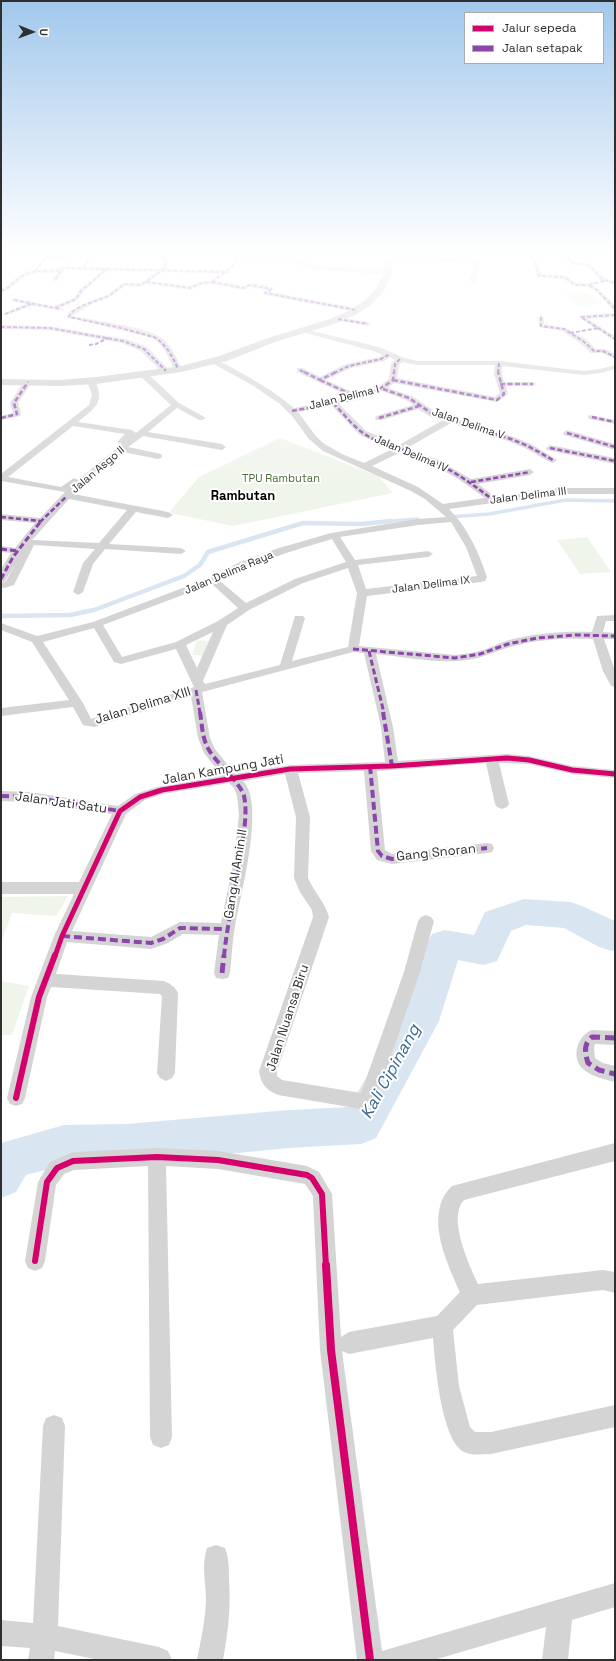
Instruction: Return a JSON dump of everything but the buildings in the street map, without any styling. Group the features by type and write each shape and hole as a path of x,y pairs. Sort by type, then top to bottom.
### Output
{"street":[{"path":"82,334 108,338 138,346 150,355 166,371"},
{"path":"145,334 160,338 178,369"},
{"path":"1,382 90,381 166,371 214,362 271,340 295,334"},
{"path":"313,334 390,354 400,359 428,364 499,363 584,373 601,371 615,367"},
{"path":"571,334 583,341 594,351 603,351 615,357"},
{"path":"89,344 96,344 108,338"},
{"path":"320,380 349,366 377,360 390,354"},
{"name":"Jalan Delima I","path":"292,410 357,397 383,388 393,380 395,364 400,359"},
{"path":"214,362 251,381 292,410 308,433 318,444 330,452 408,485 449,514"},
{"path":"393,380 497,400 504,394 498,374 499,363"},
{"path":"300,370 357,397"},
{"path":"143,374 176,405 202,418"},
{"path":"1,478 93,406 96,395 90,381"},
{"path":"1,418 17,414 14,403 28,382"},
{"path":"500,384 533,384"},
{"name":"Jalan Delima V","path":"383,388 409,398 419,406 434,414 512,439 553,460"},
{"name":"Jalan Delima IV","path":"333,402 362,432 371,437 426,458 471,482 493,500"},
{"name":"Jalan Asgo II","path":"2,579 18,551 41,521 67,496 176,405"},
{"path":"379,418 419,406"},
{"path":"592,417 615,422"},
{"path":"364,466 401,448 450,420"},
{"path":"1,478 63,490 132,433 72,423"},
{"path":"142,433 222,446"},
{"path":"567,433 615,447"},
{"path":"550,448 615,461"},
{"path":"123,449 158,456"},
{"path":"471,482 530,472"},
{"name":"Jalan Delima III","path":"449,514 493,500 559,491 615,490"},
{"path":"67,496 168,515"},
{"path":"78,592 88,563 134,508"},
{"name":"Jalan Delima Raya","path":"36,640 97,624 213,580 244,564 283,550 334,536 411,523 449,514"},
{"name":"Jalan Delima IX","path":"362,593 482,578 469,542 449,514"},
{"path":"1,518 41,521"},
{"path":"334,536 352,563 362,593 352,649"},
{"path":"2,579 10,583 30,543 38,542 181,551"},
{"path":"1,549 18,551"},
{"path":"97,624 118,660 121,661 180,644 222,623 245,608 299,581 352,563 428,554"},
{"path":"213,580 245,608"},
{"path":"285,666 299,618"},
{"path":"615,618 601,618 596,634 608,671 615,683"},
{"path":"198,687 222,623"},
{"path":"6,628 28,635 36,640"},
{"path":"198,687 352,649 455,658 470,657 508,644 530,639 596,634 615,636"},
{"name":"Jalan Delima XIII","path":"36,640 77,703 87,722 94,723 198,687"},
{"name":"Gang Al Amin II","path":"180,644 198,687 204,738 209,750 232,779 240,786 244,796 246,815 241,860 227,928 222,973"},
{"path":"369,651 387,727 392,766"},
{"path":"1,712 77,703"},
{"path":"492,759 502,804"},
{"name":"Jalan Kampung Jati","path":"16,1098 39,997 62,936 120,811 140,797 162,790 290,770 392,766 492,759 529,760 572,770 615,774"},
{"name":"Gang Snoran","path":"370,766 378,852 382,856 392,859 487,848"},
{"name":"Jalan Nuansa Biru","path":"290,770 303,817 301,878 305,888 319,909 321,917 268,1071 269,1080 278,1087 367,1102 412,972 426,921"},
{"name":"Jalan Jati Satu","path":"1,796 30,797 120,811"},
{"path":"1,888 83,888"},
{"path":"62,936 151,943 163,939 180,928 227,928"},
{"path":"45,980 164,988 170,993 166,1073"},
{"path":"615,1038 592,1037 588,1039 585,1052 588,1063 593,1067 615,1074"},
{"path":"472,1295 458,1266 448,1223 450,1205 459,1192 615,1152"},
{"path":"157,1156 161,1437"},
{"path":"35,1261 47,1182 57,1168 73,1161 157,1156 218,1160 307,1175 312,1178 322,1194 331,1350 370,1660"},
{"path":"349,1343 442,1326 472,1295 603,1280 613,1280 615,1283"},
{"path":"442,1326 448,1386 461,1433 470,1443 491,1443 615,1416"},
{"path":"43,1648 54,1426"},
{"path":"210,1660 216,1630 218,1601 216,1557"},
{"path":"390,1660 615,1595"},
{"path":"556,1660 561,1611"},
{"path":"1,1633 43,1648 159,1660"}],"green space":[{"name":"TPU Rambutan","path":"280,438 378,476 393,493 233,526 170,513 199,477"},
{"path":"587,537 611,572 580,574 557,540"},
{"path":"197,640 212,641 207,656 192,655"},
{"path":"68,896 56,916 12,913 1,943 1,897"},
{"path":"1,981 29,986 12,1035 1,1035"}],"waterway":[{"path":"449,517 489,514 566,500 615,501"},
{"path":"386,522 418,519"},
{"path":"386,522 391,521"},
{"path":"380,522 386,522"},
{"path":"1,616 70,615 94,610 184,576 200,565 208,552 303,523 362,524 386,522"},
{"name":"Kali Cipinang","path":"1,1177 12,1159 64,1145 126,1144 289,1129 361,1125 420,1021 445,944 484,951 497,922 524,912 570,915 612,937 615,935"}],"marked path":[{"path":"80,334 123,341 144,349 166,371"},
{"path":"146,334 160,340 166,346 178,369"},
{"path":"571,334 583,341 594,351 603,351 615,357"},
{"path":"607,334 615,339"},
{"path":"89,345 96,344 108,338"},
{"path":"300,370 320,380 349,366 381,359 390,354"},
{"path":"292,411 346,401 384,387 393,380 395,364 400,359"},
{"path":"393,380 497,400 504,394 498,374 499,363"},
{"path":"320,380 357,397"},
{"path":"1,418 17,414 14,403 28,382"},
{"path":"500,384 533,384"},
{"path":"383,389 409,398 434,415 511,439 528,446 553,460"},
{"path":"333,403 363,433 378,441 444,466 493,500"},
{"path":"379,418 419,406"},
{"path":"592,417 615,422"},
{"path":"567,433 615,447"},
{"path":"550,448 615,461"},
{"path":"471,482 530,472"},
{"path":"1,579 13,557 30,534 39,523 67,496"},
{"path":"1,517 41,521"},
{"path":"1,549 18,551"},
{"path":"353,649 455,658 480,654 508,644 537,638 576,635 615,636"},
{"path":"369,651 387,727 392,766"},
{"path":"196,690 204,738 209,750 232,779 240,786 244,796 246,815 241,860 227,929 222,973"},
{"path":"370,766 378,851 382,856 392,859 487,848"},
{"path":"1,796 30,797 120,811"},
{"path":"62,936 151,943 163,939 180,928 227,929"},
{"path":"615,1038 592,1037 586,1045 586,1056 588,1063 599,1070 615,1074"}],"cycle path":[{"path":"16,1098 39,997 62,936 120,811 140,797 162,790 290,769 392,766 463,760 507,758 529,760 572,770 615,774"},
{"path":"35,1261 47,1182 57,1168 73,1161 157,1157 218,1160 307,1175 312,1178 322,1194 331,1350 370,1660"}],"district":[{"name":"Rambutan","path":"243,496"}]}
